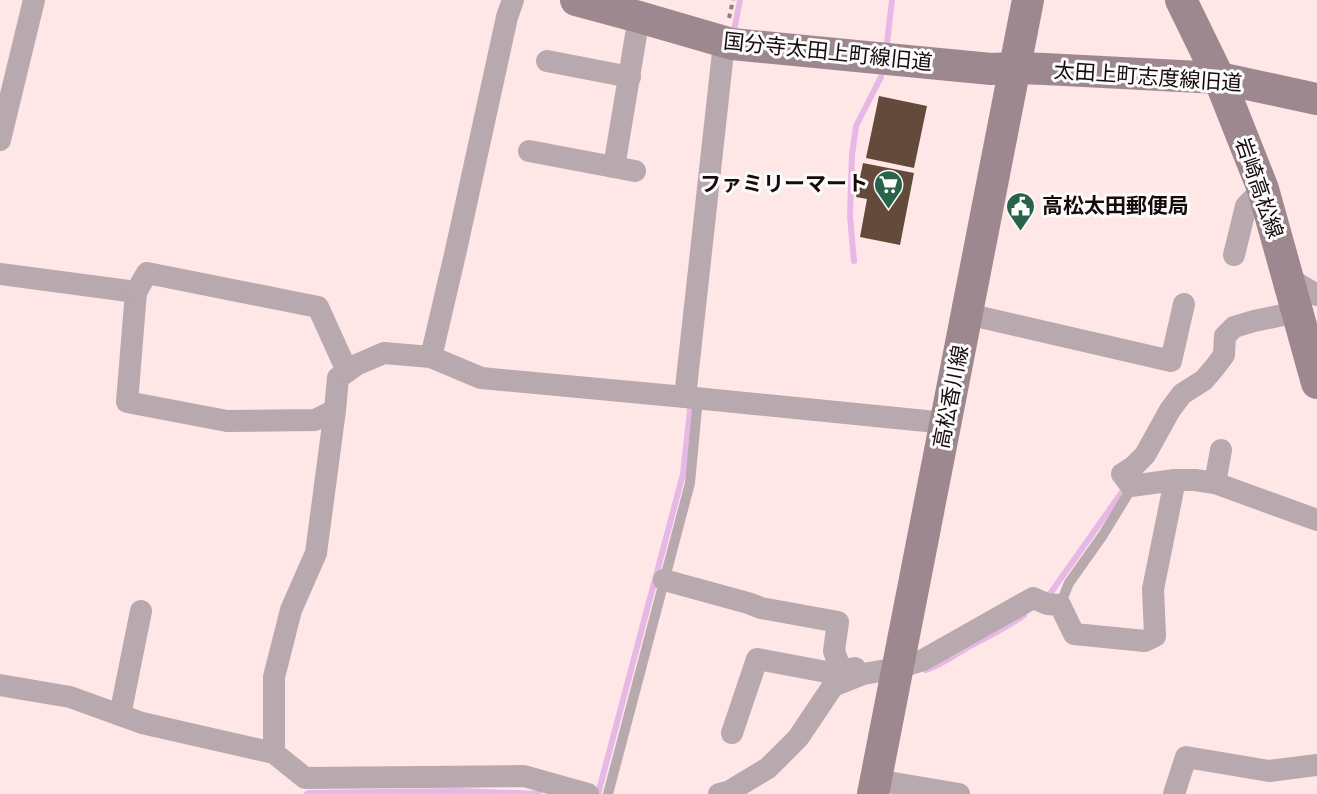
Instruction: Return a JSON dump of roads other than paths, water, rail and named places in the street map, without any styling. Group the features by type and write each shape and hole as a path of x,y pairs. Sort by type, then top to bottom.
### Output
{"main road":[{"name":"国分寺太田上町線旧道","path":"576,0 731,44 991,69 1014,68"},
{"name":"高松香川線","path":"875,787 1028,0"},
{"name":"岩崎高松線","path":"1181,0 1219,78 1263,189 1288,278 1307,304 1317,383"},
{"name":"太田上町志度線旧道","path":"1014,68 1219,78 1317,99"}],"street":[{"path":"0,140 34,0"},
{"path":"431,357 507,17 513,0"},
{"path":"529,151 624,169 630,76 639,17"},
{"path":"691,397 731,44"},
{"path":"546,61 630,76"},
{"path":"1234,255 1246,206 1263,189"},
{"path":"335,410 315,420 228,421 127,402 136,292 147,273 318,306 347,371"},
{"path":"0,274 136,292"},
{"path":"967,314 1171,361 1184,304"},
{"path":"1307,304 1234,327 1225,336 1224,355 1215,367 1204,380 1182,394 1170,410 1145,455 1122,474 1130,490 1175,480 1215,483 1317,520"},
{"path":"274,753 274,676 291,610 316,553 338,378 356,364 384,353 431,357 481,378 946,423"},
{"path":"1215,483 1221,450"},
{"path":"719,794 730,791 768,768 798,738 833,686 863,674 898,672 1033,598 1048,603 1074,634 1145,641 1155,636 1153,589 1175,480"},
{"path":"664,580 761,608 838,622 834,651 841,671"},
{"path":"120,715 141,611"},
{"path":"732,734 757,659 832,673 841,671 898,672"},
{"path":"0,685 70,697 142,723 274,753 304,778 524,776 588,794"},
{"path":"1174,794 1186,757 1269,771 1317,765"},
{"path":"875,787 959,794"}],"lane":[{"path":"608,794 690,483 691,397"},
{"path":"1048,603 1069,583 1103,536 1130,490"}],"waterway":[{"path":"733,36 740,0"},
{"path":"887,43 892,0"},
{"path":"854,261 850,216 852,155 856,126 881,77"},
{"path":"598,794 683,474 691,401"},
{"path":"1047,598 1122,492 1129,492"},
{"path":"926,670 944,662 1024,615"},
{"path":"307,794 458,791 539,794"}],"place":[{"name":"ファミリーマート","path":"889,210"},
{"name":"高松太田郵便局","path":"1021,232"}]}
